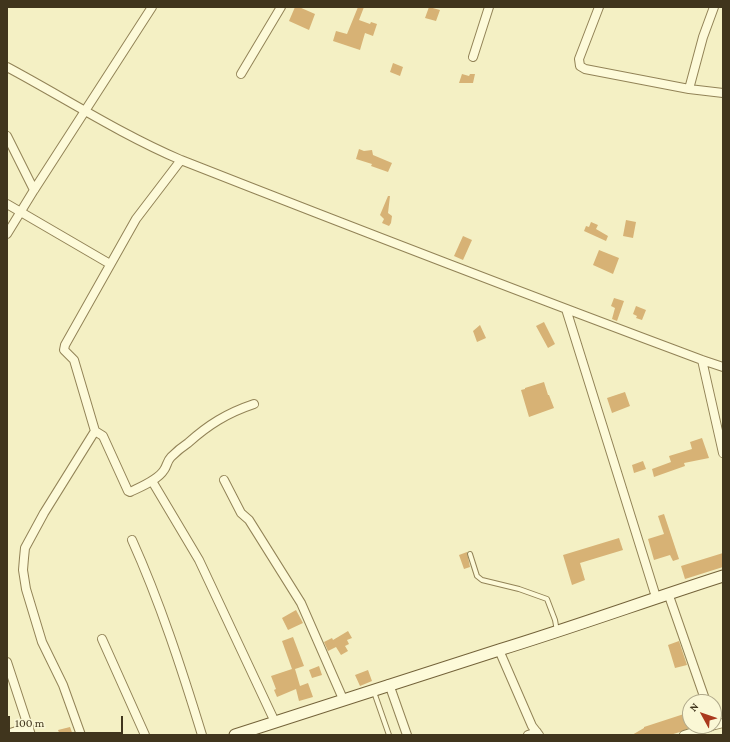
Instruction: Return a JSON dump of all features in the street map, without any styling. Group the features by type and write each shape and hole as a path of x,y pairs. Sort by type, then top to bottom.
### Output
{"main road":[{"path":"234,735 723,576"}],"street":[{"path":"7,234 152,7"},
{"path":"241,74 281,7"},
{"path":"473,57 489,7"},
{"path":"599,7 579,59 580,66 585,69 689,89 723,93"},
{"path":"689,89 703,37 714,7"},
{"path":"7,67 85,111 181,160 566,309 723,367"},
{"path":"7,136 34,190"},
{"path":"181,160 136,219 64,350 66,354 74,360 95,431 103,436 128,491 130,492 152,480 164,471 170,457 198,433 218,419 254,404"},
{"path":"7,204 110,264"},
{"path":"566,309 656,597"},
{"path":"702,360 723,453"},
{"path":"81,735 63,685 42,642 26,589 23,570 25,548 44,513 95,431"},
{"path":"152,480 199,560 275,722"},
{"path":"224,480 241,513 249,520 301,603 343,699"},
{"path":"132,540 161,614 202,735"},
{"path":"668,593 703,694"},
{"path":"102,639 145,735"},
{"path":"499,650 532,726 538,734"},
{"path":"7,662 30,731 7,734"},
{"path":"389,684 407,735"},
{"path":"528,735 538,734"}],"lane":[{"path":"470,554 477,576 482,580 519,589 547,599 555,620 557,631"},
{"path":"373,690 389,735"}],"building":[{"path":"295,7 299,7 315,14 309,30 289,21"},
{"path":"358,7 364,7 359,20 370,24 371,22 377,24 373,36 365,33 360,50 333,41 336,31 347,34"},
{"path":"429,7 440,10 436,21 425,18"},
{"path":"393,63 403,67 400,76 390,72"},
{"path":"462,74 469,76 470,74 475,74 473,83 459,83"},
{"path":"359,149 364,151 372,150 373,155 392,163 388,172 371,166 372,164 356,159"},
{"path":"388,196 390,196 388,213 392,216 389,226 382,223 384,219 380,215"},
{"path":"626,220 636,222 633,238 623,236"},
{"path":"591,222 598,225 596,229 608,236 606,241 584,231 586,226 589,227"},
{"path":"463,236 472,240 463,260 454,256"},
{"path":"599,250 619,258 613,274 593,265"},
{"path":"614,298 624,301 617,321 612,319 615,308 611,306"},
{"path":"636,306 646,310 642,320 636,318 637,316 633,314"},
{"path":"544,322 555,344 548,348 536,326"},
{"path":"480,325 486,338 477,342 473,331"},
{"path":"544,382 554,408 529,417 521,390"},
{"path":"625,392 630,406 612,413 607,398"},
{"path":"702,438 709,458 684,463 685,466 654,477 652,469 671,462 669,456 692,449 690,442"},
{"path":"643,461 646,469 634,473 632,465"},
{"path":"664,514 679,559 673,561 670,555 654,560 648,539 664,534 658,516"},
{"path":"619,538 623,550 580,563 585,580 572,585 563,555"},
{"path":"467,552 470,567 464,569 459,555"},
{"path":"723,553 723,567 685,579 681,566"},
{"path":"296,610 303,623 288,630 282,618"},
{"path":"348,631 352,638 347,640 349,644 345,646 348,651 341,655 336,647 328,651 324,642 332,638 333,640"},
{"path":"293,637 304,666 295,669 300,686 308,683 313,697 299,701 296,689 277,697 274,690 276,689 271,676 292,669 282,641"},
{"path":"679,641 687,665 675,668 668,645"},
{"path":"319,666 322,675 312,678 309,670"},
{"path":"368,670 372,681 360,686 355,675"},
{"path":"682,715 682,731 680,732 670,735 632,735 644,727"},
{"path":"70,727 73,735 60,735 58,730"}]}
